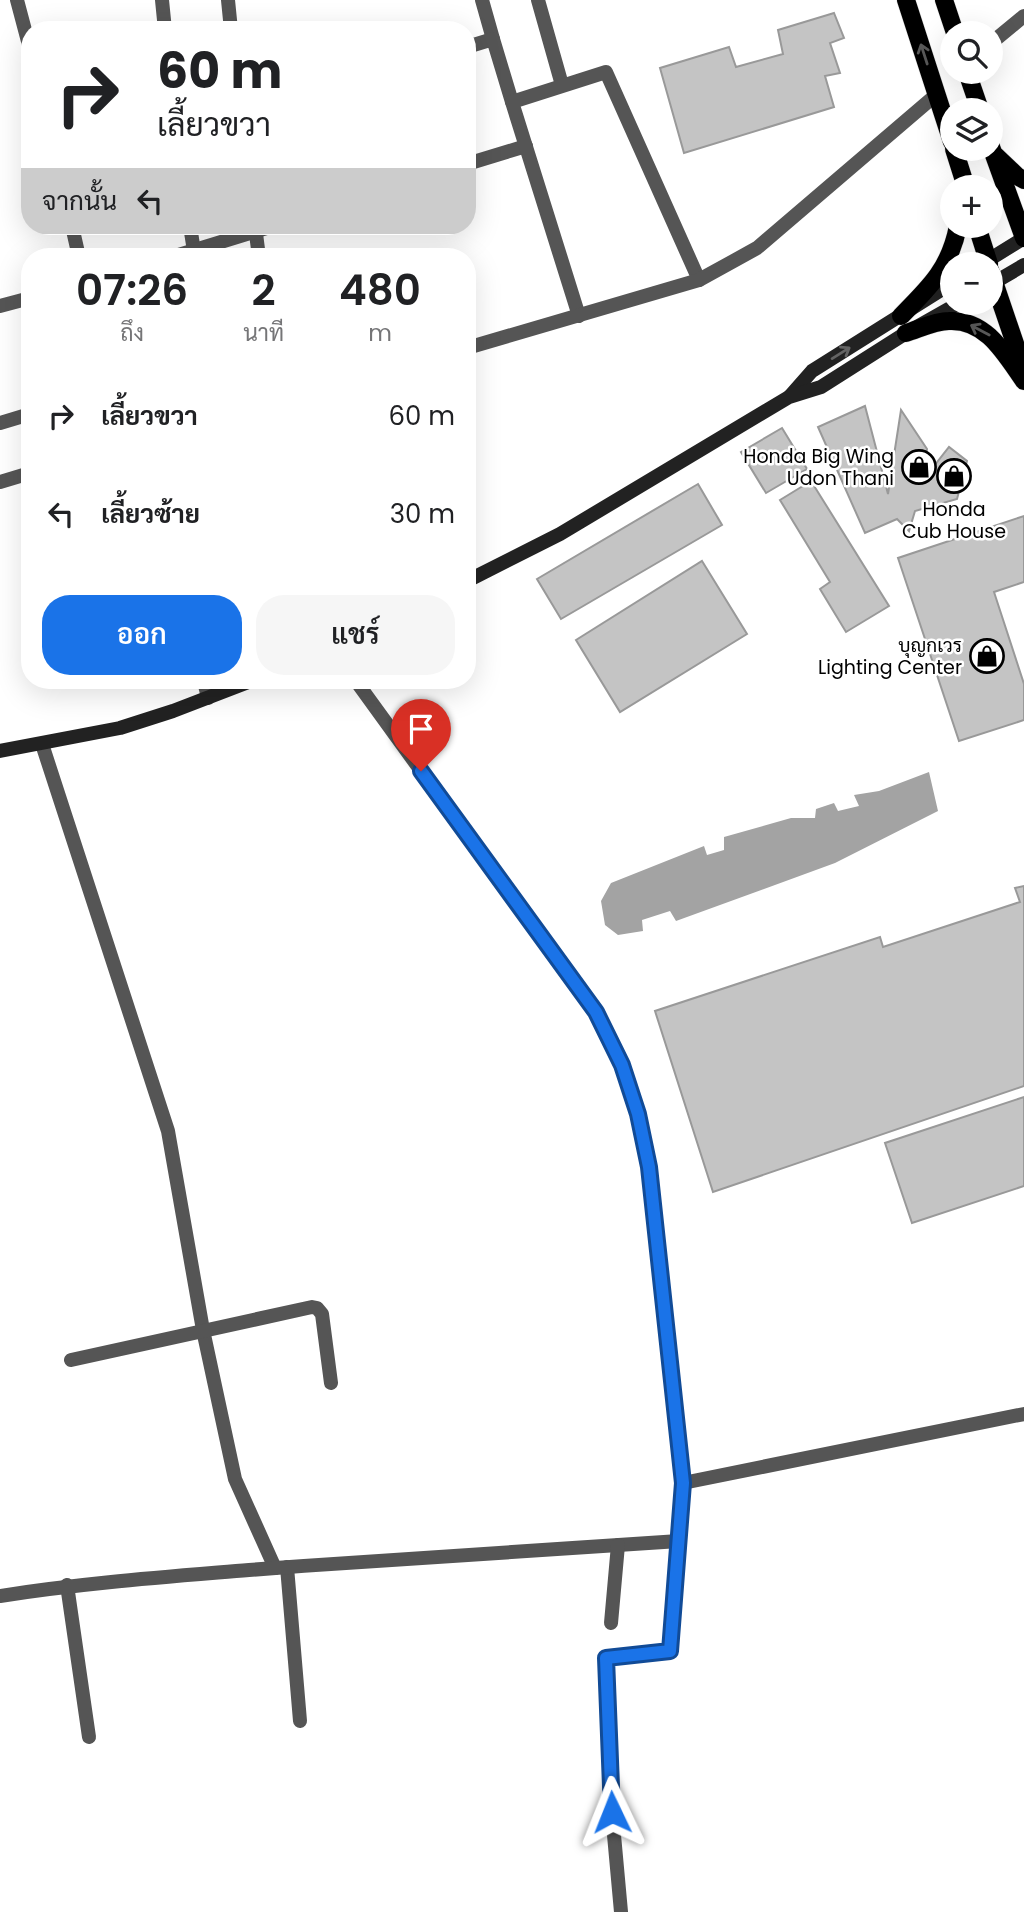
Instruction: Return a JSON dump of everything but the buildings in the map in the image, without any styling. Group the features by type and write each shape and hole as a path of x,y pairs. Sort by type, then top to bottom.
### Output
{"main road":[{"path":"906,0 940,104"},
{"path":"944,0 951,21"},
{"path":"996,161 1024,238 1003,258"},
{"path":"1003,161 1024,180"},
{"path":"903,324 949,259 955,238"},
{"path":"1003,269 1024,265"},
{"path":"476,576 560,534 789,397 821,387 940,294"},
{"path":"903,324 940,310"},
{"path":"1003,311 1024,370"},
{"path":"903,324 964,322 993,337 1024,380"},
{"path":"0,751 120,729 231,689"}],"street":[{"path":"18,0 23,21"},
{"path":"162,0 165,21"},
{"path":"228,0 230,21"},
{"path":"482,0 579,316"},
{"path":"538,0 562,85"},
{"path":"1003,33 1024,16"},
{"path":"476,44 493,39"},
{"path":"512,102 606,72 699,280"},
{"path":"476,345 699,280 757,248 937,94"},
{"path":"476,161 526,146"},
{"path":"202,248 236,235"},
{"path":"0,306 21,300"},
{"path":"0,423 21,417"},
{"path":"0,482 21,476"},
{"path":"206,689 208,698"},
{"path":"362,689 596,1012 622,1065 638,1114 649,1167 683,1483 670,1651 606,1658 612,1812 621,1912"},
{"path":"42,744 168,1131 203,1329 234,1479 281,1568 300,1721"},
{"path":"71,1360 312,1307 322,1314 331,1383"},
{"path":"683,1483 1024,1414"},
{"path":"0,1596 67,1585 451,1554 679,1541"},
{"path":"611,1623 618,1545"},
{"path":"67,1585 89,1737"}],"shaded area":[{"path":"929,772 938,811 835,863 676,921 670,911 642,920 643,931 618,935 605,925 601,901 611,883 704,846 707,855 724,850 724,837 791,818 815,818 816,809 834,803 838,811 859,806 854,795 879,791"}],"place":[{"name":"Honda Big Wing Udon Thani","path":"919,467"},
{"name":"Honda Cub House","path":"954,476"},
{"name":"บุญกเวร Lighting Center","path":"987,656"}],"route":[{"path":"421,771 596,1012 622,1065 638,1114 649,1167 683,1483 670,1651 606,1658 612,1812"}]}
